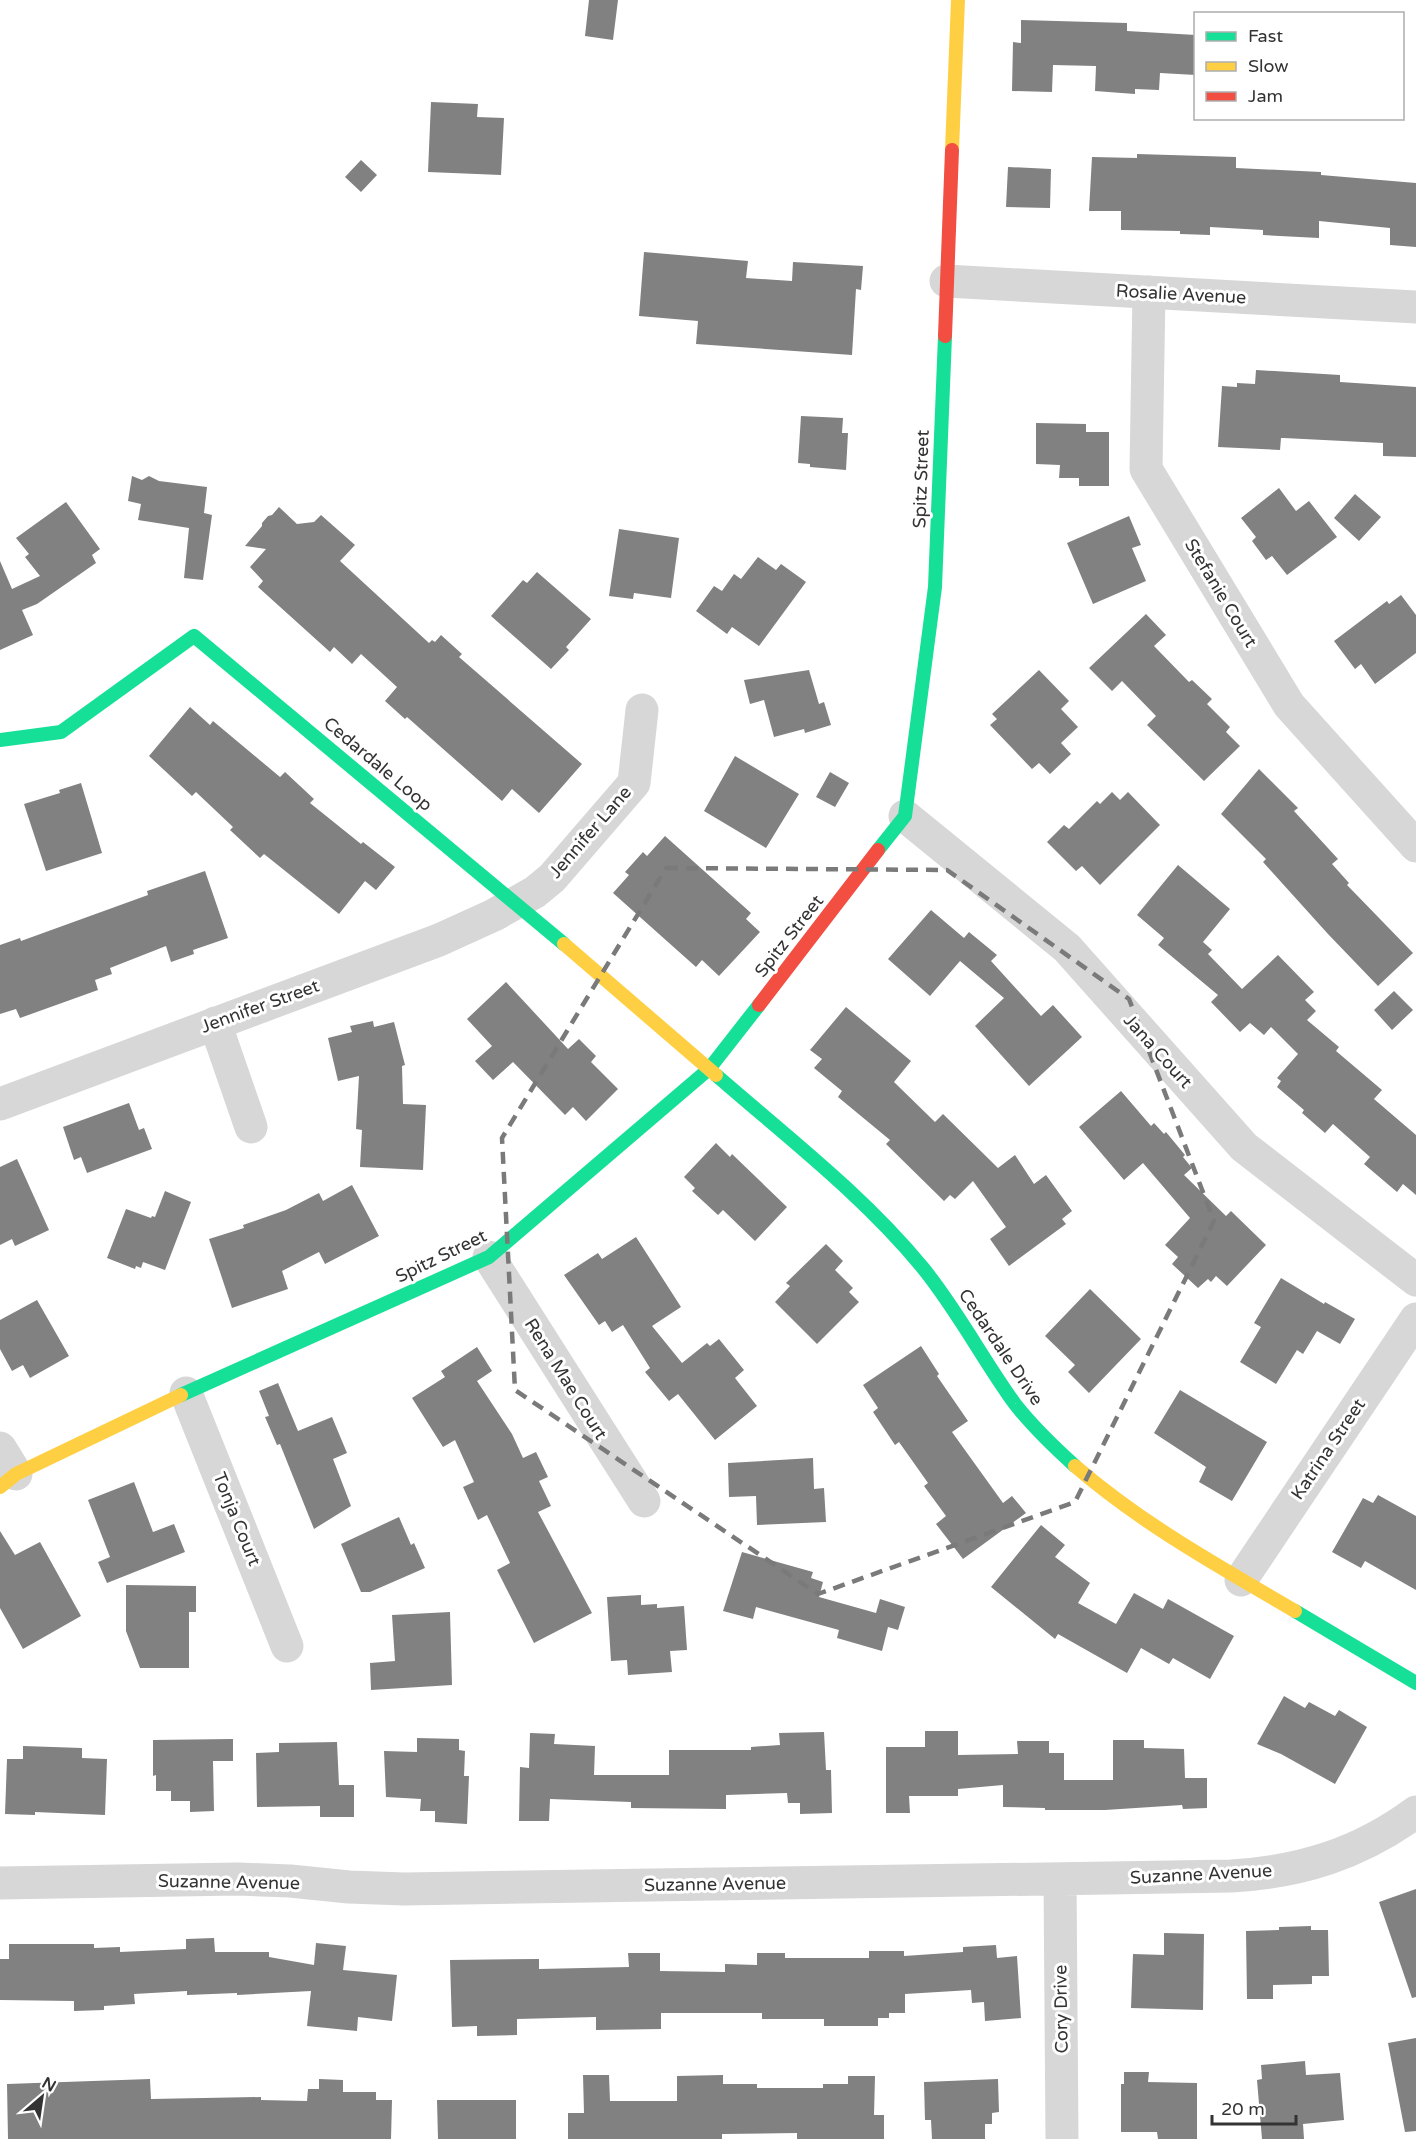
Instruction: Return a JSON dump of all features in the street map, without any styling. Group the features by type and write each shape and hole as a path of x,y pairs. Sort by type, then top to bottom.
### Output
{"street":[{"name":"Spitz Street","path":"5,1470 186,1393 489,1257 709,1069 905,816 935,587 958,0"},
{"name":"Rosalie Avenue","path":"946,281 1416,307"},
{"name":"Stefanie Court","path":"1149,292 1146,469 1289,705 1416,846"},
{"name":"Cedardale Loop","path":"0,740 61,732 194,636 517,903 709,1069"},
{"name":"Jennifer Lane","path":"517,903 552,878 634,783 642,710"},
{"name":"Jana Court","path":"905,816 1067,948 1244,1147 1416,1280"},
{"name":"Jennifer Street","path":"0,1104 439,940 517,903"},
{"path":"214,1023 251,1127"},
{"name":"Cedardale Drive","path":"709,1069 830,1173 902,1243 943,1293 1016,1405 1091,1481 1155,1528 1416,1683"},
{"name":"Rena Mae Court","path":"489,1257 644,1501"},
{"name":"Katrina Street","path":"1240,1580 1416,1319"},
{"name":"Tonja Court","path":"186,1393 287,1646"},
{"name":"Suzanne Avenue","path":"0,1883 238,1879 405,1889 1230,1876 1278,1871 1327,1860 1350,1851 1396,1827 1416,1812"},
{"name":"Cory Drive","path":"1060,1879 1062,2139"}],"highlighted area":[{"path":"666,868 947,870 1129,999 1214,1221 1075,1502 818,1594 515,1390 502,1138"}],"building":[{"path":"589,0 618,0 613,40 585,36"},
{"path":"1021,20 1127,23 1127,31 1194,35 1194,75 1160,73 1159,90 1135,89 1135,94 1095,91 1096,66 1053,65 1052,92 1012,91 1013,42 1021,43"},
{"path":"431,102 478,104 477,117 504,118 501,175 428,172"},
{"path":"1137,154 1236,157 1236,168 1321,172 1321,175 1416,183 1416,247 1390,245 1390,228 1319,221 1319,238 1263,235 1263,230 1210,227 1210,235 1180,234 1180,231 1121,230 1121,211 1089,211 1092,157 1137,158"},
{"path":"361,160 377,175 361,192 345,177"},
{"path":"1008,167 1051,169 1050,208 1006,207"},
{"path":"644,252 748,261 746,278 792,281 793,262 863,266 861,290 856,289 852,355 696,344 698,321 639,316"},
{"path":"1256,370 1340,375 1340,382 1416,387 1416,457 1383,456 1383,443 1281,438 1280,450 1218,447 1222,386 1237,387 1237,383 1255,384"},
{"path":"801,416 843,418 842,433 848,433 846,470 810,467 810,464 798,463"},
{"path":"1036,423 1086,424 1086,432 1109,432 1109,486 1079,486 1079,478 1059,478 1060,465 1036,464"},
{"path":"132,476 142,480 149,476 159,481 207,487 204,513 212,515 203,580 184,578 189,528 138,520 141,504 128,501"},
{"path":"1279,488 1296,511 1309,501 1337,537 1287,575 1272,556 1266,560 1252,541 1256,537 1241,518"},
{"path":"1355,494 1381,517 1359,541 1334,518"},
{"path":"66,502 100,549 92,555 96,563 37,604 22,610 33,635 0,650 0,561 12,589 40,576 25,557 29,554 16,538"},
{"path":"279,507 297,524 314,522 321,515 355,545 340,561 429,643 432,640 435,642 441,635 462,654 459,657 582,764 539,813 512,789 502,801 407,717 405,719 385,701 397,687 361,654 352,664 334,647 330,652 258,587 263,581 250,567 266,549 245,546 268,516"},
{"path":"1129,516 1141,545 1132,548 1146,581 1093,604 1067,543"},
{"path":"619,529 679,538 671,598 634,593 633,599 609,596"},
{"path":"758,557 776,570 781,564 806,582 759,646 732,627 727,634 696,611 714,586 722,591 734,574 741,579"},
{"path":"537,572 591,619 566,647 569,650 551,669 491,616 523,580 527,583"},
{"path":"1401,595 1416,615 1416,653 1375,684 1361,664 1355,669 1334,641 1387,601 1389,604"},
{"path":"1146,614 1166,635 1154,646 1189,682 1192,680 1212,699 1207,704 1230,727 1226,732 1240,746 1204,781 1147,725 1156,716 1122,681 1112,691 1089,668"},
{"path":"809,670 819,704 824,702 831,725 805,733 804,729 774,737 764,700 750,704 744,680"},
{"path":"1039,670 1069,701 1061,709 1078,727 1061,743 1071,754 1050,774 1039,763 1032,769 990,725 997,719 992,714"},
{"path":"190,707 210,725 213,721 280,777 285,772 314,799 310,803 361,844 363,842 395,867 376,890 365,881 339,914 264,854 260,858 230,830 233,827 196,792 192,796 149,756"},
{"path":"735,756 799,794 766,848 704,811"},
{"path":"1259,769 1298,808 1294,811 1338,859 1332,864 1349,883 1347,885 1413,953 1378,986 1263,862 1266,859 1221,814"},
{"path":"830,772 849,783 835,807 816,797"},
{"path":"81,783 102,853 46,871 24,804 60,793 59,790"},
{"path":"1112,792 1120,800 1128,792 1160,825 1100,885 1082,866 1076,871 1047,842 1064,825 1069,829 1097,801 1100,804"},
{"path":"665,836 751,913 746,919 760,932 719,976 702,960 696,967 613,893 629,875 625,872 643,852 647,856"},
{"path":"1178,865 1230,909 1203,942 1212,950 1208,954 1242,989 1278,955 1314,992 1305,1000 1316,1011 1307,1020 1339,1047 1336,1051 1382,1090 1374,1099 1416,1135 1416,1195 1403,1184 1397,1192 1364,1164 1370,1157 1333,1124 1325,1133 1302,1113 1304,1110 1277,1087 1281,1081 1277,1078 1298,1054 1271,1027 1264,1035 1250,1023 1240,1032 1211,1002 1218,995 1158,945 1164,938 1137,915"},
{"path":"205,871 228,938 193,950 194,954 171,962 166,946 110,968 112,974 95,980 98,990 20,1018 16,1009 0,1014 0,945 20,938 21,941 148,895 147,891"},
{"path":"931,910 964,938 969,932 997,955 991,961 1041,1016 1053,1005 1082,1037 1029,1086 975,1026 1004,998 960,961 930,996 888,959"},
{"path":"506,982 568,1049 579,1039 596,1056 591,1062 618,1089 586,1121 573,1107 565,1115 513,1062 493,1080 475,1061 492,1046 467,1019"},
{"path":"1394,991 1413,1010 1392,1030 1374,1010"},
{"path":"846,1007 911,1061 894,1082 935,1122 943,1114 998,1168 1015,1155 1034,1184 1046,1175 1072,1211 1062,1219 1066,1224 1009,1266 990,1239 1006,1227 973,1181 955,1199 950,1195 944,1201 886,1144 890,1140 838,1097 842,1091 814,1068 822,1059 810,1050"},
{"path":"373,1021 374,1027 394,1022 405,1065 402,1066 403,1104 426,1105 423,1170 360,1167 362,1130 356,1129 359,1076 338,1081 328,1038 352,1032 350,1026"},
{"path":"1121,1091 1151,1126 1154,1123 1164,1134 1166,1132 1185,1155 1183,1157 1192,1168 1184,1175 1226,1216 1231,1211 1266,1245 1227,1286 1216,1276 1211,1282 1208,1279 1198,1288 1172,1264 1178,1257 1165,1245 1190,1218 1143,1163 1124,1180 1079,1127"},
{"path":"129,1103 139,1130 144,1128 152,1149 87,1173 81,1157 74,1160 63,1127"},
{"path":"716,1143 730,1157 732,1154 787,1207 755,1241 723,1210 718,1215 692,1191 695,1188 684,1177"},
{"path":"17,1159 49,1230 15,1246 12,1239 0,1245 0,1167"},
{"path":"352,1185 379,1236 325,1264 319,1252 282,1271 288,1289 232,1308 209,1239 244,1228 243,1225 286,1210 319,1193 323,1201"},
{"path":"165,1191 191,1202 165,1270 143,1262 141,1268 136,1266 135,1269 107,1258 126,1209 151,1218 155,1217"},
{"path":"636,1237 681,1307 652,1326 682,1363 707,1343 710,1346 719,1339 744,1370 735,1378 757,1406 715,1440 678,1394 669,1401 645,1372 650,1368 623,1325 612,1332 605,1321 599,1325 564,1275 598,1253 602,1259"},
{"path":"826,1244 843,1261 835,1270 853,1288 849,1292 859,1302 817,1344 775,1302 790,1286 786,1283"},
{"path":"1281,1278 1324,1304 1325,1302 1355,1319 1340,1344 1317,1331 1303,1354 1297,1350 1276,1384 1240,1362 1261,1327 1254,1323"},
{"path":"1090,1289 1141,1339 1089,1393 1068,1372 1075,1365 1045,1336"},
{"path":"37,1300 69,1356 30,1378 23,1365 12,1371 0,1349 0,1320"},
{"path":"921,1346 939,1374 937,1376 968,1421 952,1432 1003,1503 1012,1496 1026,1513 963,1559 936,1524 946,1516 924,1486 928,1483 899,1442 895,1445 873,1412 878,1408 863,1385"},
{"path":"477,1347 492,1371 477,1381 512,1434 523,1458 536,1452 548,1477 539,1481 551,1506 538,1512 592,1613 534,1643 497,1570 510,1563 487,1515 478,1520 463,1487 474,1482 455,1440 443,1447 412,1398 445,1377 441,1371"},
{"path":"278,1383 298,1431 332,1417 347,1453 333,1459 351,1506 314,1529 280,1444 277,1445 265,1417 269,1416 259,1391"},
{"path":"1180,1390 1267,1442 1232,1501 1199,1482 1206,1467 1154,1433"},
{"path":"813,1458 814,1489 824,1488 826,1522 757,1525 756,1496 729,1497 728,1463"},
{"path":"134,1482 153,1532 174,1524 185,1552 107,1583 98,1562 110,1557 88,1500"},
{"path":"1378,1495 1416,1516 1416,1590 1365,1561 1361,1568 1332,1552 1363,1498 1373,1503"},
{"path":"399,1517 411,1545 414,1543 425,1568 370,1592 361,1592 341,1544"},
{"path":"1041,1525 1065,1545 1055,1557 1090,1583 1078,1603 1116,1624 1134,1593 1163,1609 1168,1599 1234,1636 1210,1679 1173,1658 1169,1664 1141,1648 1127,1673 1058,1634 1055,1639 991,1587"},
{"path":"0,1531 15,1555 40,1542 81,1616 23,1649 0,1608"},
{"path":"742,1552 813,1572 811,1578 823,1582 819,1597 876,1613 880,1599 905,1607 898,1630 888,1627 882,1651 837,1638 839,1630 756,1607 753,1619 723,1611"},
{"path":"126,1585 196,1586 196,1612 189,1612 189,1668 140,1668 126,1631"},
{"path":"641,1595 641,1605 657,1604 657,1608 684,1606 687,1650 670,1651 672,1672 628,1675 627,1660 611,1661 607,1597"},
{"path":"450,1612 452,1685 371,1690 370,1663 395,1661 392,1615"},
{"path":"1284,1696 1305,1708 1309,1702 1335,1716 1339,1710 1367,1727 1335,1784 1281,1754 1257,1744"},
{"path":"925,1731 958,1731 958,1755 1018,1754 1017,1741 1049,1741 1049,1753 1064,1753 1064,1780 1113,1780 1113,1740 1144,1740 1144,1748 1184,1749 1185,1778 1207,1778 1207,1808 1183,1809 1182,1805 1105,1810 1003,1807 1003,1785 958,1789 958,1796 909,1796 910,1813 886,1813 886,1747 925,1747"},
{"path":"824,1732 826,1770 831,1770 832,1813 800,1814 800,1803 788,1803 787,1793 726,1795 726,1809 631,1808 631,1802 550,1799 549,1821 519,1821 520,1767 529,1768 530,1733 555,1734 554,1744 595,1746 594,1775 669,1775 669,1750 751,1750 751,1747 780,1745 779,1733"},
{"path":"417,1738 459,1739 459,1750 465,1751 464,1776 469,1776 467,1824 435,1822 435,1811 420,1811 421,1799 386,1797 384,1751 417,1752"},
{"path":"233,1739 233,1761 213,1761 214,1811 190,1812 190,1801 171,1801 171,1791 156,1791 156,1775 153,1776 153,1740"},
{"path":"337,1742 339,1785 354,1785 354,1817 320,1817 320,1806 257,1807 256,1753 279,1752 279,1743"},
{"path":"23,1746 82,1748 82,1758 107,1759 105,1815 35,1812 35,1815 5,1814 7,1759 23,1759"},
{"path":"1416,1889 1416,1997 1412,1998 1379,1902"},
{"path":"1311,1926 1311,1930 1328,1930 1329,1976 1312,1976 1312,1984 1273,1985 1273,1999 1247,1999 1246,1931"},
{"path":"1164,1933 1204,1934 1203,2010 1131,2008 1133,1954 1164,1955"},
{"path":"214,1938 215,1952 269,1952 269,1957 314,1965 316,1943 346,1946 343,1970 397,1975 392,2021 358,2017 357,2031 307,2026 311,1991 237,1995 237,1993 187,1995 187,1991 134,1994 135,2004 104,2006 104,2010 74,2011 74,2001 0,2000 0,1959 9,1959 9,1944 94,1944 94,1948 120,1947 120,1952 186,1949 186,1939"},
{"path":"996,1945 997,1958 1017,1956 1021,2018 985,2021 984,2002 972,2003 971,1990 905,1994 905,2013 889,2013 889,2018 878,2018 878,2026 824,2026 824,2019 762,2019 762,2013 661,2013 661,2029 596,2030 596,2017 517,2019 517,2035 477,2036 477,2026 452,2027 450,1960 539,1959 539,1969 629,1967 628,1953 660,1953 660,1971 725,1972 725,1964 757,1965 757,1953 785,1953 785,1958 869,1958 869,1951 904,1951 904,1956 963,1952 963,1947"},
{"path":"1416,2038 1416,2131 1405,2132 1388,2043"},
{"path":"1305,2061 1306,2075 1340,2073 1344,2120 1303,2124 1304,2139 1262,2139 1257,2080 1262,2079 1261,2065"},
{"path":"1124,2072 1149,2072 1148,2082 1197,2083 1197,2139 1158,2139 1157,2132 1121,2132 1121,2084 1124,2084"},
{"path":"583,2075 609,2075 610,2101 677,2101 677,2076 723,2075 723,2084 757,2084 757,2088 823,2088 823,2084 848,2084 848,2076 875,2076 874,2115 884,2115 884,2139 797,2139 797,2133 722,2134 722,2139 568,2139 568,2113 584,2113"},
{"path":"150,2079 151,2099 261,2097 261,2100 307,2101 308,2089 319,2089 319,2079 343,2080 343,2092 376,2092 376,2100 392,2100 391,2139 8,2139 7,2084"},
{"path":"998,2079 999,2112 992,2113 992,2124 985,2124 985,2139 932,2139 931,2120 925,2120 924,2082"},
{"path":"437,2100 516,2100 516,2139 438,2139"}],"traffic: fast":[{"path":"878,850 905,816 935,587 945,336"},
{"path":"0,740 61,732 194,636 564,944"},
{"path":"181,1395 489,1257 709,1069 759,1005"},
{"path":"716,1075 824,1167 900,1241 948,1301 1015,1404 1075,1466"},
{"path":"1295,1611 1416,1683"}],"traffic: slow":[{"path":"952,150 958,0"},
{"path":"564,944 716,1075"},
{"path":"0,1487 16,1474 181,1395"},
{"path":"1075,1466 1154,1526 1295,1611"}],"traffic: jam":[{"path":"945,336 952,150"},
{"path":"759,1005 878,850"}]}
